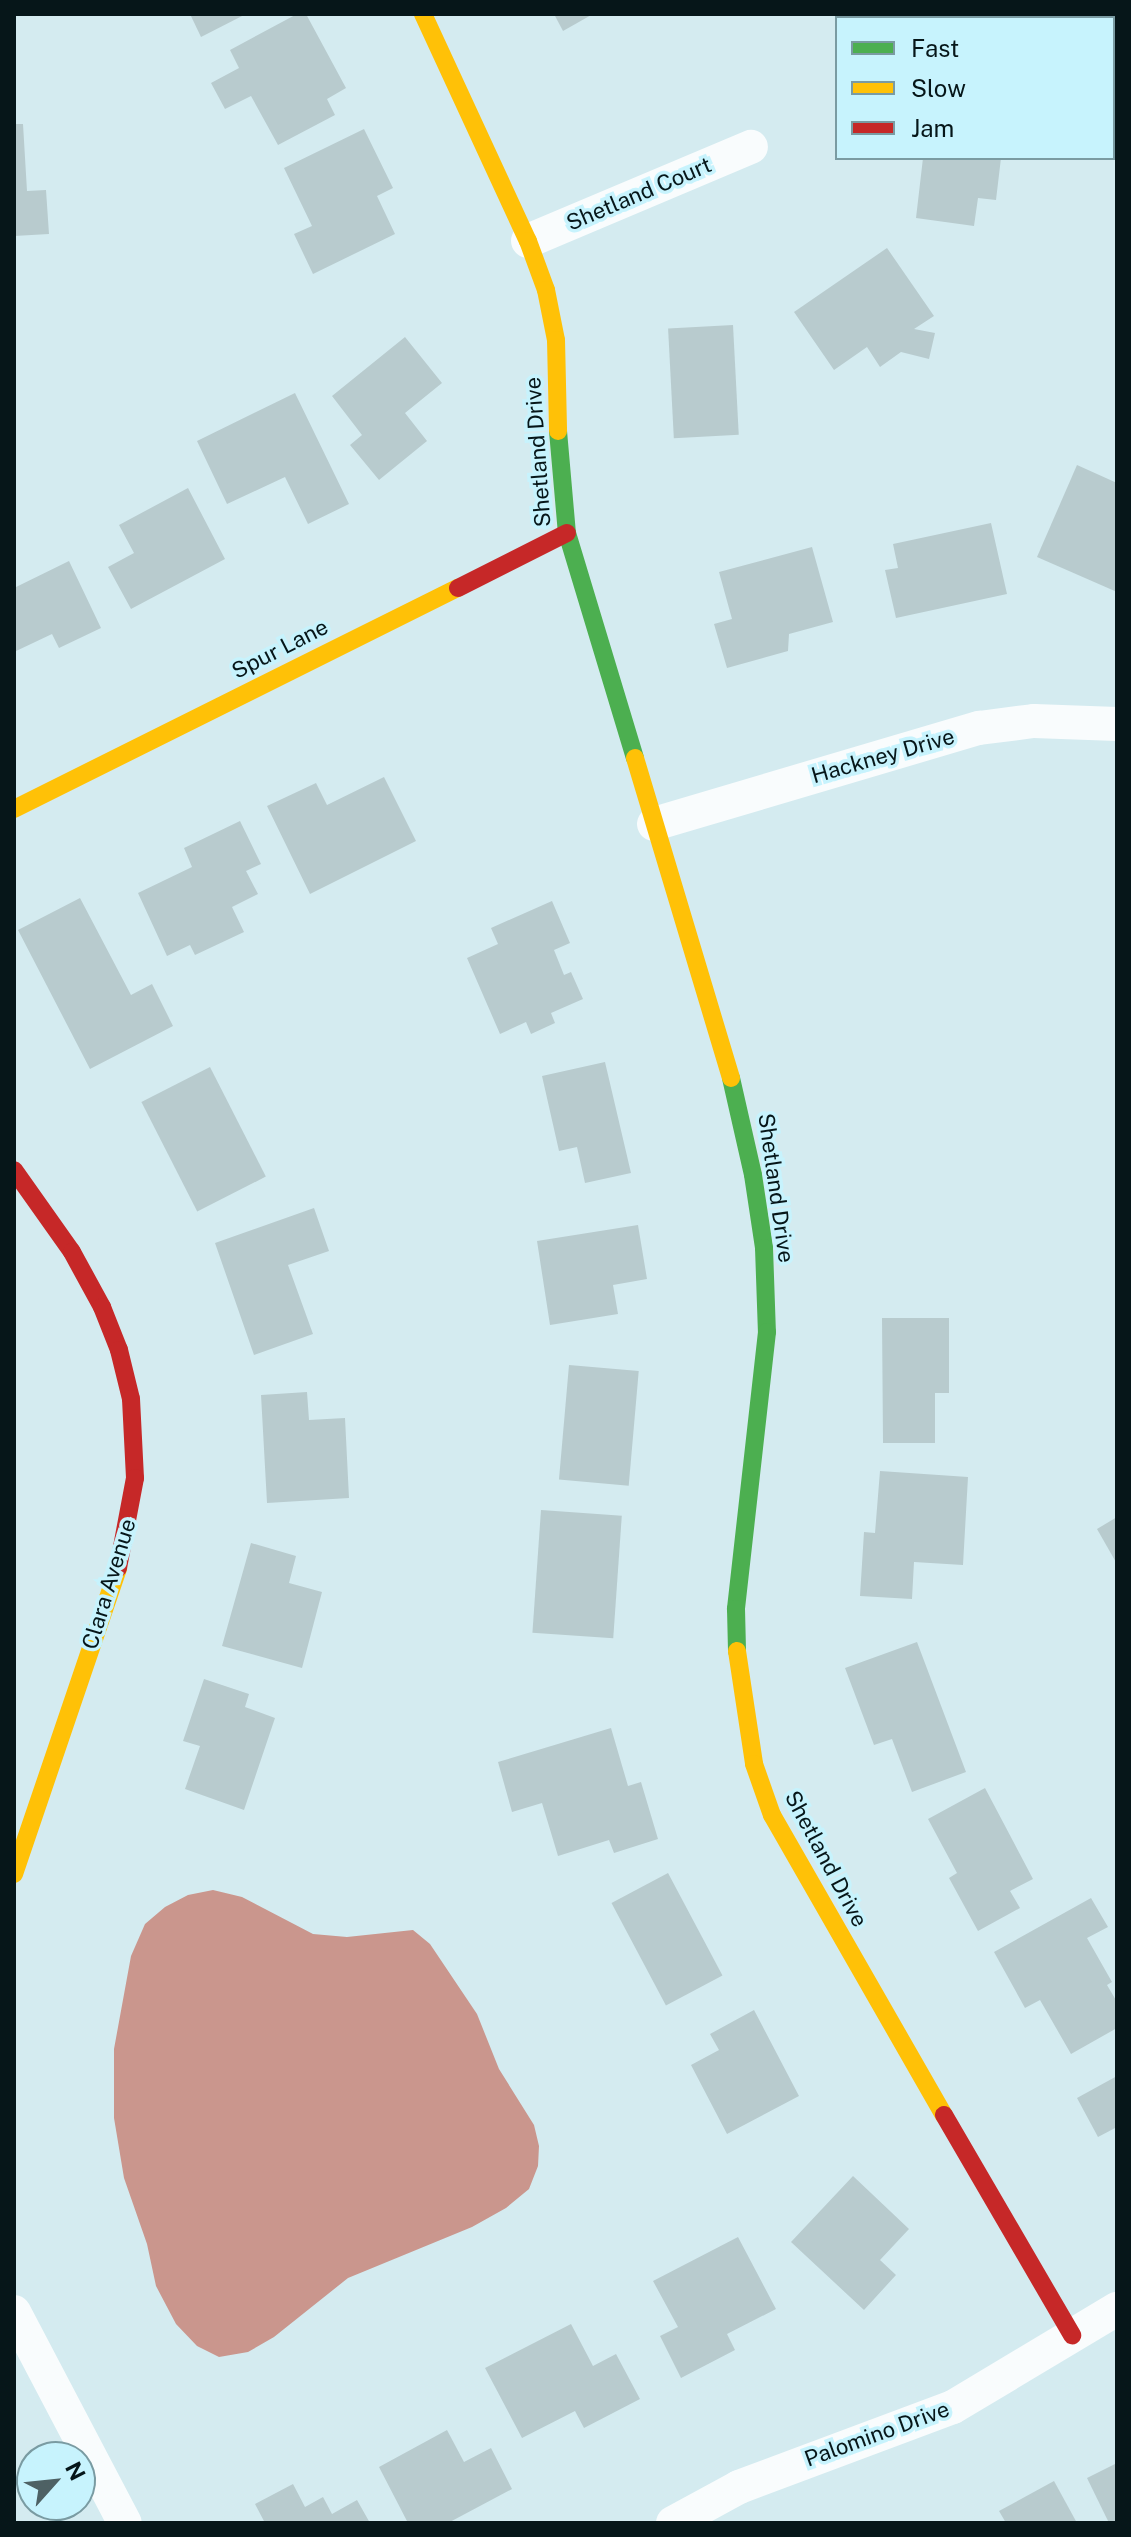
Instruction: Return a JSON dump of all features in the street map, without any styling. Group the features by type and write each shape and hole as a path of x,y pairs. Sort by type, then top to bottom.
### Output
{"street":[{"name":"Shetland Drive","path":"423,14 528,241 546,290 556,340 559,472 567,533 739,1106 764,1248 767,1332 736,1609 737,1662 754,1764 772,1815 802,1872 1072,2335"},
{"name":"Shetland Court","path":"528,241 751,147"},
{"name":"Spur Lane","path":"14,809 567,533"},
{"name":"Hackney Drive","path":"654,824 979,728 1034,721 1117,724"},
{"name":"Clara Avenue","path":"14,1170 72,1252 102,1307 119,1350 131,1399 135,1478 120,1561 14,1874"},
{"name":"Palomino Drive","path":"673,2523 739,2487 953,2407 1117,2309"},
{"path":"14,2312 125,2523"}],"shaded area":[{"path":"213,1890 242,1897 313,1934 347,1937 413,1930 430,1944 477,2014 499,2069 534,2125 539,2146 538,2166 529,2189 506,2208 472,2227 348,2278 274,2337 248,2352 219,2357 197,2346 176,2324 156,2286 147,2244 124,2178 114,2118 114,2049 131,1956 145,1924 165,1907 188,1895"}],"building":[{"path":"190,14 246,14 201,37"},
{"path":"297,14 306,14 346,88 327,99 335,115 278,145 251,96 225,109 211,83 239,68 230,50"},
{"path":"554,14 593,14 563,31"},
{"path":"869,14 956,14 956,16"},
{"path":"14,124 23,124 27,191 46,190 49,234 14,236"},
{"path":"364,129 393,188 377,196 395,234 313,274 294,234 312,226 284,168"},
{"path":"923,160 1001,160 996,200 978,198 974,226 916,218"},
{"path":"887,248 934,316 914,329 935,333 929,359 901,352 880,367 867,347 834,370 794,312"},
{"path":"733,325 739,435 674,438 668,328"},
{"path":"405,337 442,383 405,413 427,441 379,480 350,445 362,435 332,396"},
{"path":"295,393 349,504 308,524 285,477 227,504 197,441"},
{"path":"1077,465 1117,483 1117,592 1037,557"},
{"path":"188,488 225,559 131,609 108,567 134,553 119,525"},
{"path":"991,523 1007,594 896,618 885,570 898,568 893,544"},
{"path":"812,547 833,622 789,634 788,651 727,668 714,624 732,619 719,572"},
{"path":"69,561 101,628 59,648 52,634 14,652 14,588"},
{"path":"384,777 416,841 310,894 267,806 316,783 327,805"},
{"path":"240,821 261,864 246,871 258,894 232,907 244,932 195,955 190,945 167,956 138,893 192,867 184,848"},
{"path":"80,898 131,995 152,984 173,1026 90,1069 18,930"},
{"path":"552,901 570,943 554,950 564,975 571,972 583,999 551,1013 555,1023 531,1034 526,1022 500,1034 467,958 498,944 491,928"},
{"path":"605,1062 631,1173 585,1183 577,1147 559,1151 542,1076"},
{"path":"210,1067 266,1177 197,1212 141,1102"},
{"path":"314,1208 329,1251 288,1265 313,1334 254,1355 215,1243"},
{"path":"638,1225 647,1279 613,1285 618,1314 550,1325 537,1241"},
{"path":"882,1318 949,1318 949,1393 935,1393 935,1443 883,1443"},
{"path":"569,1365 639,1371 629,1486 559,1480"},
{"path":"307,1392 309,1420 345,1418 349,1498 267,1503 261,1395"},
{"path":"880,1471 968,1477 963,1565 914,1562 912,1599 860,1596 864,1532 875,1533"},
{"path":"541,1510 622,1516 613,1638 532,1633"},
{"path":"1117,1517 1117,1564 1097,1529"},
{"path":"251,1543 296,1556 289,1583 322,1592 302,1668 222,1646"},
{"path":"917,1642 966,1772 912,1792 892,1739 874,1745 845,1668"},
{"path":"204,1679 249,1694 245,1707 275,1718 244,1810 185,1789 200,1746 183,1741"},
{"path":"611,1728 628,1786 641,1782 658,1839 614,1853 609,1840 558,1856 542,1803 512,1812 498,1762"},
{"path":"985,1788 1033,1879 1010,1891 1020,1908 978,1931 949,1878 957,1873 928,1819"},
{"path":"668,1873 722,1975 666,2005 611,1903"},
{"path":"1091,1898 1108,1927 1087,1938 1112,1982 1107,1985 1117,2002 1117,2028 1071,2054 1040,2000 1025,2008 994,1952"},
{"path":"754,2010 799,2096 727,2134 691,2065 719,2050 710,2034"},
{"path":"1117,2076 1117,2127 1098,2137 1077,2098"},
{"path":"853,2176 909,2229 880,2260 896,2275 864,2310 791,2242"},
{"path":"738,2237 776,2309 727,2334 735,2350 681,2378 660,2336 678,2327 653,2281"},
{"path":"571,2324 593,2366 616,2354 640,2399 584,2428 575,2411 522,2438 485,2368"},
{"path":"447,2430 464,2462 491,2448 512,2489 448,2523 408,2523 379,2467"},
{"path":"1117,2463 1117,2523 1109,2523 1087,2478"},
{"path":"1054,2481 1077,2523 1006,2523 999,2511"},
{"path":"293,2484 305,2507 323,2497 332,2514 357,2500 370,2523 265,2523 255,2504"}],"traffic: fast":[{"path":"558,431 567,533 635,758"},
{"path":"731,1078 753,1175 764,1248 767,1332 736,1609 737,1651"}],"traffic: slow":[{"path":"423,14 528,241 546,290 556,340 558,431"},
{"path":"14,809 458,588"},
{"path":"635,758 731,1078"},
{"path":"14,1874 118,1568"},
{"path":"737,1651 754,1764 772,1815 944,2115"}],"traffic: jam":[{"path":"458,588 567,533"},
{"path":"14,1170 72,1252 102,1307 119,1350 131,1399 135,1478 118,1568"},
{"path":"944,2115 1072,2335"}]}
